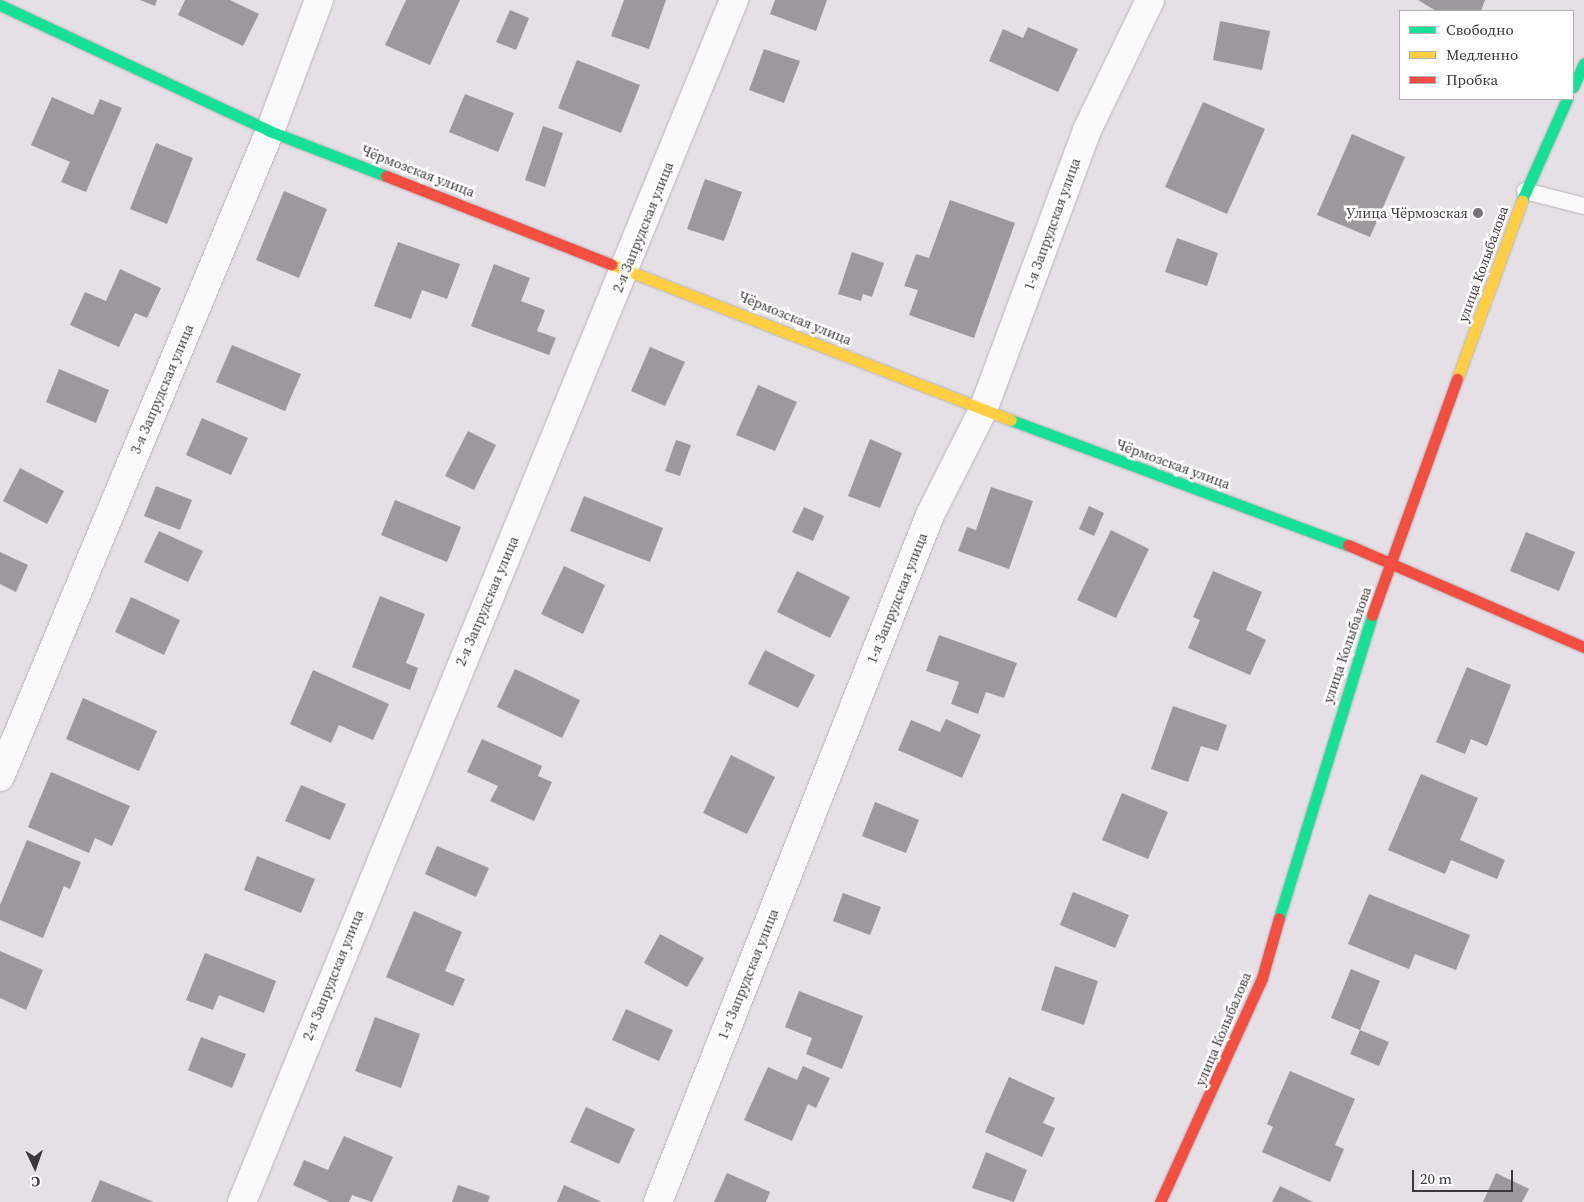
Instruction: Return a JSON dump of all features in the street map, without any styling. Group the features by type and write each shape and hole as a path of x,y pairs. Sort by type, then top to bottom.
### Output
{"street":[{"name":"3-я Запрудская улица","path":"0,777 270,131 319,0"},
{"name":"2-я Запрудская улица","path":"242,1202 627,267 734,0"},
{"name":"1-я Запрудская улица","path":"658,1202 930,515 983,410 1087,130 1150,0"},
{"name":"Чёрмозская улица","path":"0,5 270,131 627,267 983,410 1393,562 1584,647"},
{"path":"1574,85 1584,62"},
{"name":"улица Колыбалова","path":"1160,1202 1262,978 1351,673 1393,562 1525,191 1568,100"}],"lane":[{"path":"1525,191 1584,206"}],"building":[{"path":"140,0 157,0 155,6"},
{"path":"185,0 230,0 259,14 243,46 178,15"},
{"path":"406,0 460,0 430,65 385,45"},
{"path":"624,0 666,0 649,49 611,36"},
{"path":"775,0 827,0 816,31 770,14"},
{"path":"1418,0 1485,0 1481,10 1434,10"},
{"path":"510,10 529,18 516,50 496,42"},
{"path":"1220,21 1270,31 1262,70 1213,60"},
{"path":"1028,27 1078,49 1058,92 989,61 1003,29 1023,38"},
{"path":"764,49 800,61 784,103 749,90"},
{"path":"577,60 640,85 621,133 558,108"},
{"path":"465,94 514,113 498,152 449,132"},
{"path":"52,97 93,115 100,99 122,108 86,192 61,182 70,162 31,145"},
{"path":"1203,102 1265,129 1227,214 1165,187"},
{"path":"543,126 563,133 545,187 525,180"},
{"path":"1352,134 1405,157 1370,237 1317,215"},
{"path":"156,143 193,158 167,224 130,209"},
{"path":"705,179 742,192 724,241 687,229"},
{"path":"284,191 327,209 299,278 256,260"},
{"path":"950,200 1015,223 974,338 909,315 918,290 904,286 916,254 929,258"},
{"path":"1177,238 1218,253 1207,286 1165,272"},
{"path":"398,242 460,264 447,299 422,290 411,319 374,306"},
{"path":"852,252 884,263 872,297 863,294 861,301 838,294"},
{"path":"494,264 530,278 521,301 545,310 537,331 556,338 549,355 471,326"},
{"path":"120,269 161,288 147,318 135,313 119,347 70,325 85,292 106,301"},
{"path":"232,345 301,374 285,411 216,382"},
{"path":"650,347 685,362 665,406 631,391"},
{"path":"59,369 109,390 96,423 46,402"},
{"path":"758,385 797,402 775,451 736,435"},
{"path":"202,418 248,438 231,475 186,455"},
{"path":"468,431 496,445 474,490 445,476"},
{"path":"870,439 902,453 880,508 848,496"},
{"path":"676,440 691,445 680,476 665,471"},
{"path":"20,468 64,491 47,524 3,501"},
{"path":"156,486 192,500 180,530 144,516"},
{"path":"991,487 1033,501 1009,569 958,551 967,527 976,530"},
{"path":"584,496 663,528 650,562 570,531"},
{"path":"395,500 461,527 447,562 381,535"},
{"path":"1089,506 1104,513 1094,536 1079,529"},
{"path":"804,507 824,516 813,541 792,532"},
{"path":"1111,530 1149,549 1116,618 1077,600"},
{"path":"159,531 203,551 188,582 144,562"},
{"path":"1526,532 1575,552 1559,591 1510,571"},
{"path":"0,552 28,565 16,592 0,584"},
{"path":"564,566 605,585 583,634 541,614"},
{"path":"797,571 850,597 830,638 777,612"},
{"path":"1213,571 1262,592 1246,630 1266,640 1250,675 1188,648 1200,620 1193,617"},
{"path":"380,596 425,614 406,663 418,668 410,690 352,667"},
{"path":"131,597 180,620 164,655 115,632"},
{"path":"939,635 1017,663 1004,698 986,692 978,714 951,704 959,682 926,671"},
{"path":"765,650 815,675 798,708 748,684"},
{"path":"1467,667 1511,685 1487,746 1471,739 1465,754 1436,742"},
{"path":"515,669 580,700 562,738 497,707"},
{"path":"313,670 389,704 373,740 339,725 331,743 290,724"},
{"path":"83,698 157,731 139,771 66,739"},
{"path":"1173,706 1227,725 1218,751 1201,746 1188,782 1151,769"},
{"path":"946,719 981,735 962,778 898,750 911,720 940,732"},
{"path":"482,739 542,766 538,776 552,782 534,821 490,801 498,786 467,772"},
{"path":"731,755 775,777 747,834 703,813"},
{"path":"51,772 130,806 112,846 95,838 89,853 28,827"},
{"path":"1421,774 1478,798 1460,840 1505,860 1497,879 1451,860 1445,874 1388,850"},
{"path":"301,785 346,804 330,840 285,821"},
{"path":"1122,793 1168,812 1148,859 1102,840"},
{"path":"875,802 919,820 906,853 862,836"},
{"path":"27,840 81,862 70,889 64,886 43,938 0,920 0,905"},
{"path":"437,846 489,868 476,897 425,874"},
{"path":"257,856 315,879 301,913 244,890"},
{"path":"1073,892 1129,915 1115,948 1060,925"},
{"path":"843,893 881,907 870,935 833,921"},
{"path":"1369,894 1470,935 1456,970 1415,954 1409,969 1348,944"},
{"path":"414,911 462,932 445,971 465,979 453,1006 386,977"},
{"path":"660,934 704,958 687,987 644,963"},
{"path":"0,951 43,970 26,1010 0,998"},
{"path":"205,953 276,981 264,1013 219,995 213,1010 186,1000"},
{"path":"1055,966 1098,981 1084,1025 1041,1010"},
{"path":"1351,969 1380,981 1360,1030 1331,1018"},
{"path":"799,991 863,1016 842,1069 806,1054 812,1038 785,1027"},
{"path":"626,1009 673,1030 659,1061 612,1040"},
{"path":"375,1017 420,1034 401,1088 355,1071"},
{"path":"1360,1030 1389,1042 1379,1066 1350,1054"},
{"path":"201,1037 246,1054 232,1088 188,1070"},
{"path":"803,1066 830,1078 816,1108 808,1104 792,1141 744,1120 768,1067 797,1080"},
{"path":"1290,1071 1355,1099 1335,1145 1344,1149 1330,1182 1262,1152 1273,1127 1267,1124"},
{"path":"1009,1077 1055,1098 1043,1123 1055,1128 1042,1157 985,1132"},
{"path":"586,1107 635,1129 619,1164 570,1142"},
{"path":"344,1136 393,1157 372,1202 352,1195 349,1202 330,1202 293,1185 304,1160 328,1170"},
{"path":"986,1152 1027,1170 1014,1202 972,1188"},
{"path":"727,1173 770,1192 766,1202 714,1202"},
{"path":"1496,1173 1529,1189 1522,1202 1483,1202"},
{"path":"100,1180 154,1202 91,1202"},
{"path":"458,1185 490,1196 488,1202 452,1202"},
{"path":"564,1185 602,1202 557,1202"},
{"path":"1280,1186 1313,1202 1272,1202"}],"traffic: fast":[{"path":"0,5 270,131 386,176"},
{"path":"1574,85 1584,63"},
{"path":"1522,200 1567,100"},
{"path":"1011,420 1348,545"},
{"path":"1279,918 1372,615"}],"traffic: slow":[{"path":"1457,379 1522,200"},
{"path":"611,264 1011,420"}],"traffic: jam":[{"path":"386,176 611,264"},
{"path":"1372,615 1457,379"},
{"path":"1348,545 1584,647"},
{"path":"1160,1202 1262,978 1279,918"}],"place":[{"name":"Улица Чёрмозская","path":"1478,213"}]}
